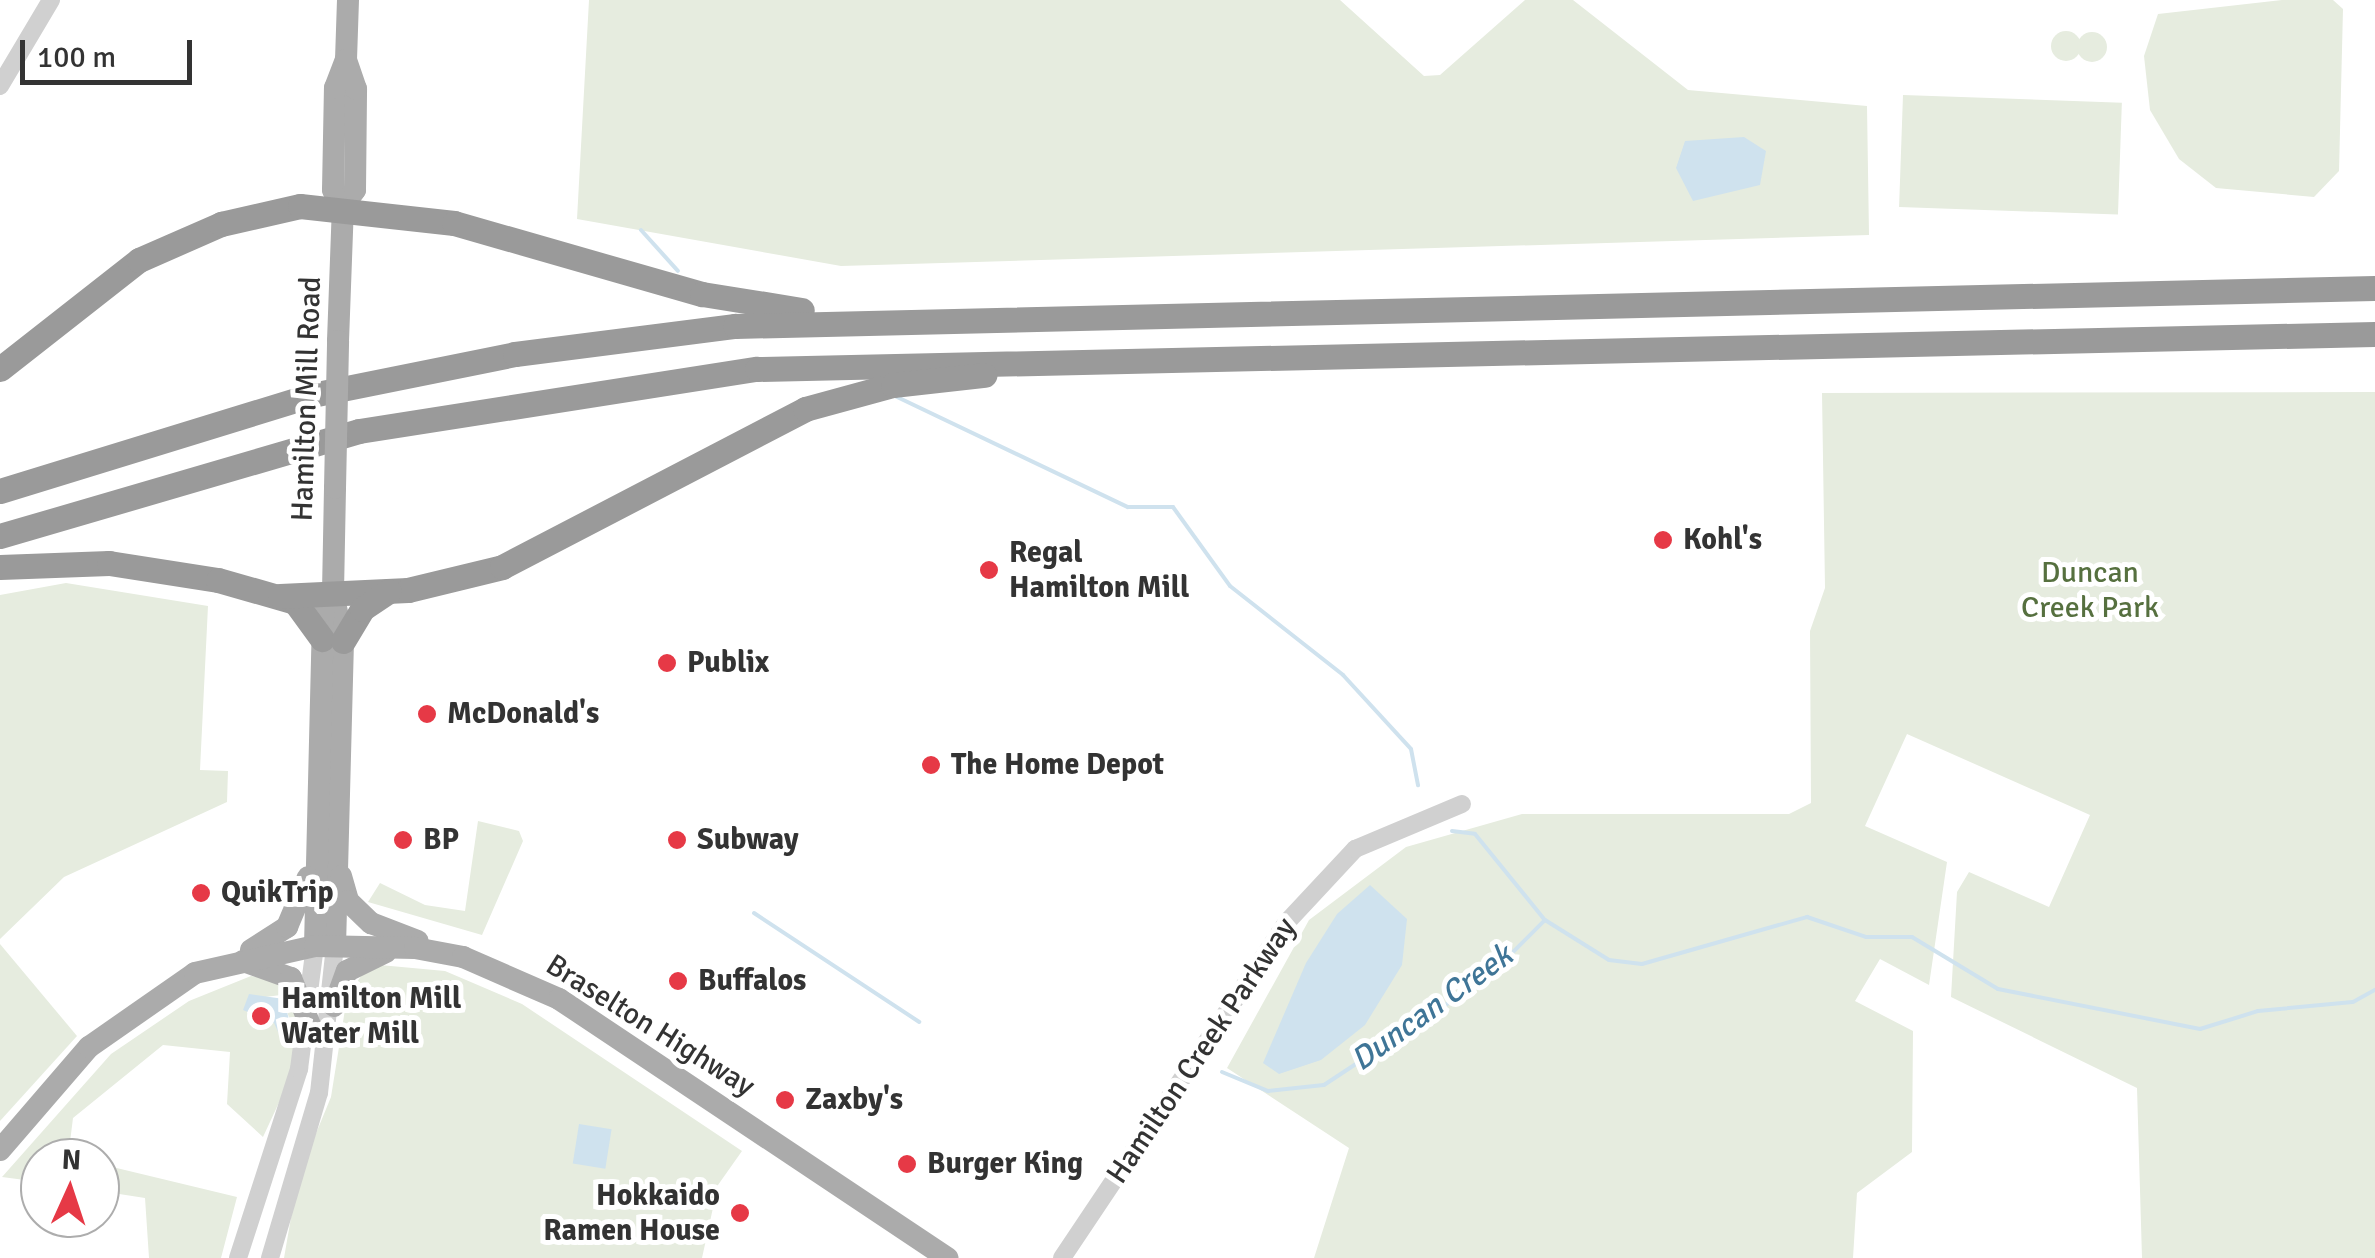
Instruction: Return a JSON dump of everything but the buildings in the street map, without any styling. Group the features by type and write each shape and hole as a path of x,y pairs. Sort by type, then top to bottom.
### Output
{"highway":[{"path":"0,368 78,300 176,242 268,210 343,208 454,223 702,294 846,317"},
{"path":"0,491 194,426 414,373 630,338 846,317 2375,288"},
{"path":"0,536 325,440 630,383 886,361 2375,334"},
{"path":"0,567 109,563 280,596 390,591 502,567 730,441 868,390 1223,354"},
{"path":"280,596 332,640 362,608 390,591"}],"main road":[{"name":"Hamilton Mill Road","path":"325,945 337,863 332,640 343,208 355,190 356,88 346,60 348,0"},
{"name":"Hamilton Mill Road","path":"325,945 318,845 332,640"},
{"path":"234,959 287,927 318,845"},
{"path":"337,863 348,901 371,923 463,958"},
{"name":"Braselton Highway","path":"0,1150 118,1023 156,992 234,959 325,945 402,947 463,958 616,1033 948,1258"},
{"path":"334,1006 362,958 402,947"},
{"path":"234,959 290,978 310,1025"}],"street":[{"path":"0,86 51,0"},
{"name":"Hamilton Creek Parkway","path":"1062,1258 1287,922 1356,849 1462,804"},
{"path":"270,1258 319,1093 334,1006 325,945"},
{"path":"238,1258 310,1025 325,945"}],"green space":[{"path":"589,0 1340,0 1424,76 1440,75 1525,0 1573,0 1688,90 1867,106 1869,235 841,266 577,219"},
{"path":"2282,0 2333,0 2343,9 2339,171 2314,197 2216,188 2179,159 2150,110 2144,56 2158,14"},
{"path":"2066,31 2077,35 2081,46 2077,57 2066,61 2055,57 2051,46 2055,35"},
{"path":"2092,32 2103,36 2107,47 2103,58 2092,62 2081,58 2077,47 2081,36"},
{"path":"1903,95 2122,103 2118,215 1899,207"},
{"name":"Duncan Creek Park","path":"2375,392 2375,1258 2142,1258 2137,1088 1951,997 1957,892 1969,872 2049,907 2090,815 1907,734 1865,826 1947,862 1929,985 1880,959 1855,1001 1913,1031 1912,1152 1857,1193 1853,1258 1314,1258 1349,1148 1227,1068 1309,920 1406,847 1522,814 1789,814 1811,803 1810,631 1825,588 1822,393"},
{"path":"66,583 208,606 200,770 228,771 227,802 64,877 0,939 0,595"},
{"path":"478,821 519,831 523,841 482,935 368,902 380,883 425,905 465,911"},
{"path":"0,944 77,1036 0,1121"},
{"path":"369,964 445,971 522,1004 742,1151 718,1185 702,1258 284,1258 298,1177 331,1097 347,997"},
{"path":"251,976 287,981 301,1016 289,1081 263,1137 227,1104 230,1052 163,1045 73,1118 70,1138 37,1138 111,1054 189,1001","holes":["281,995 291,1023 247,1013 257,998"]},
{"path":"20,1157 20,1179 2,1177"},
{"path":"120,1169 237,1197 221,1258 149,1258 145,1198 120,1194"}],"water":[{"path":"1744,137 1766,151 1760,185 1693,201 1676,168 1685,141"},
{"path":"1370,885 1407,919 1402,965 1365,1025 1321,1060 1279,1074 1263,1063 1306,963 1337,914"},
{"path":"249,994 284,999 293,1037 281,1038 274,1023 243,1010"},
{"path":"579,1124 612,1129 605,1169 573,1164"}],"waterway":[{"path":"641,230 678,271"},
{"path":"895,396 1128,507 1173,507 1230,586 1343,675 1411,749 1418,785"},
{"name":"Duncan Creek","path":"1452,831 1475,834 1545,920 1609,960 1642,964 1807,917 1866,937 1912,937 1998,989 2200,1029 2258,1011 2353,1002 2375,990"},
{"name":"Duncan Creek","path":"754,913 919,1022"},
{"name":"Duncan Creek","path":"1222,1072 1268,1091 1324,1085 1489,976 1545,920"}],"place":[{"name":"Kohl's","path":"1663,540"},
{"name":"Regal Hamilton Mill","path":"989,570"},
{"name":"Publix","path":"667,663"},
{"name":"McDonald's","path":"427,714"},
{"name":"The Home Depot","path":"931,765"},
{"name":"BP","path":"403,840"},
{"name":"Subway","path":"677,840"},
{"name":"QuikTrip","path":"201,893"},
{"name":"Buffalos","path":"678,981"},
{"name":"Hamilton Mill Water Mill","path":"261,1016"},
{"name":"Zaxby's","path":"785,1100"},
{"name":"Burger King","path":"907,1164"},
{"name":"Hokkaido Ramen House","path":"740,1213"}]}
